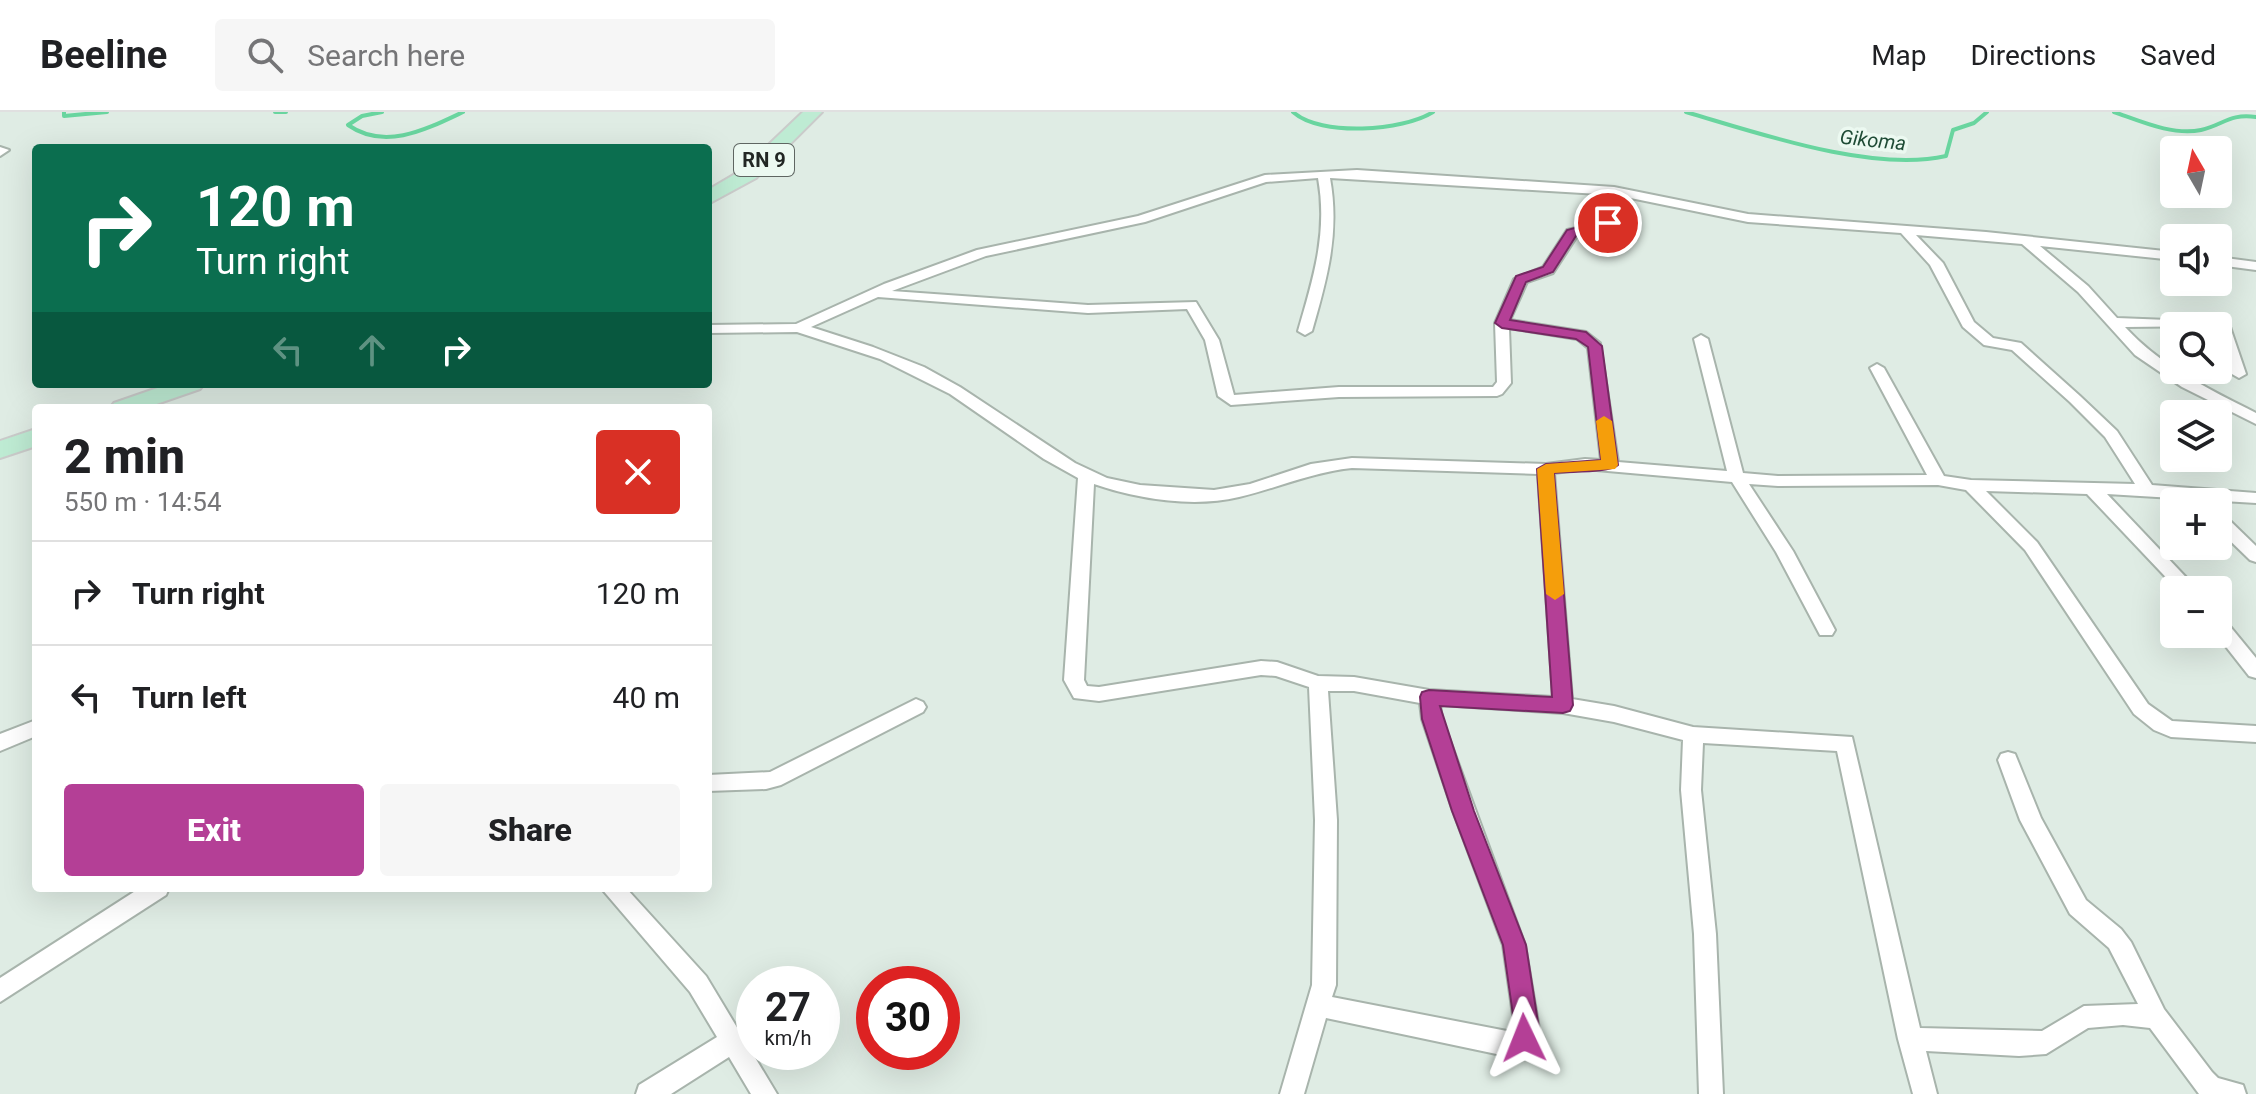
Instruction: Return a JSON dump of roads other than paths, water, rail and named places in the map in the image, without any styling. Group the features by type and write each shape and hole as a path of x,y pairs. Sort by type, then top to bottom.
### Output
{"main road":[{"name":"RN 9","path":"712,196 749,174 813,112"},
{"path":"134,404 178,388"},
{"path":"0,450 32,438"}],"street":[{"path":"1305,331 1330,247 1330,202 1323,174"},
{"path":"798,328 875,293 982,253 1141,219 1276,176 1323,174 1507,182 1605,191 1748,218 1904,229 2160,254"},
{"path":"875,293 1088,309 1191,305 1212,340 1226,396 1231,400 1339,392 1497,391 1504,383 1502,323 1521,279 1548,270 1572,233 1603,227 1608,223 1605,191"},
{"path":"1904,229 1936,263 1968,324 1989,342 2016,346 2075,399 2111,434 2147,490"},
{"path":"2026,240 2083,289 2110,322 2159,367 2256,419"},
{"path":"2232,263 2256,266"},
{"path":"2110,322 2220,326 2225,330 2239,374"},
{"path":"1502,323 1581,335 1592,341 1610,465"},
{"path":"712,329 798,328 892,357 937,380 1047,455 1086,475 1115,485 1191,496 1247,492 1332,464 1546,469 1585,464 1778,481 1938,480 1971,485 2160,492"},
{"path":"1701,339 1736,476 1784,551 1826,630"},
{"path":"1877,368 1938,480"},
{"path":"1546,469 1563,705"},
{"path":"1086,475 1074,680 1081,693 1099,694 1261,668 1277,669 1318,683 1354,684 1429,697 1563,705 1614,714 1693,735 1845,743 1910,1039 1925,1094"},
{"path":"1971,485 2031,546 2141,709 2152,719 2171,729 2256,734"},
{"path":"2092,489 2176,576"},
{"path":"2232,498 2256,498"},
{"path":"2232,533 2256,556"},
{"path":"2232,641 2256,671"},
{"path":"1292,1094 1324,985 1326,820 1318,683"},
{"path":"1318,1005 1506,1044 1516,1044 1524,1038 1527,1029 1514,945 1463,811 1432,719 1429,697"},
{"path":"712,782 730,778 757,783 774,779 916,707"},
{"path":"0,743 32,730"},
{"path":"1693,735 1691,790 1705,934 1711,1094"},
{"path":"2008,760 2031,820 2086,919 2107,931 2121,947 2156,1017 2203,1081 2212,1089 2234,1094"},
{"path":"0,991 152,892"},
{"path":"616,892 698,984 765,1094"},
{"path":"1910,1039 2019,1044 2046,1042 2084,1017 2123,1014 2156,1017"},
{"path":"648,1094 733,1041"}],"waterway":[{"name":"Gikoma","path":"64,112 64,116 107,112"},
{"name":"Gikoma","path":"275,112 286,112"},
{"name":"Gikoma","path":"382,112 362,116 348,125 362,133 391,137 421,130 463,112"},
{"name":"Gikoma","path":"1293,112 1306,120 1342,128 1402,124 1433,112"},
{"name":"Gikoma","path":"1686,112 1816,148 1851,155 1917,160 1946,156 1953,130 1974,123 1987,112"},
{"name":"Gikoma","path":"2114,112 2179,131 2201,130 2233,118 2256,117"}]}
